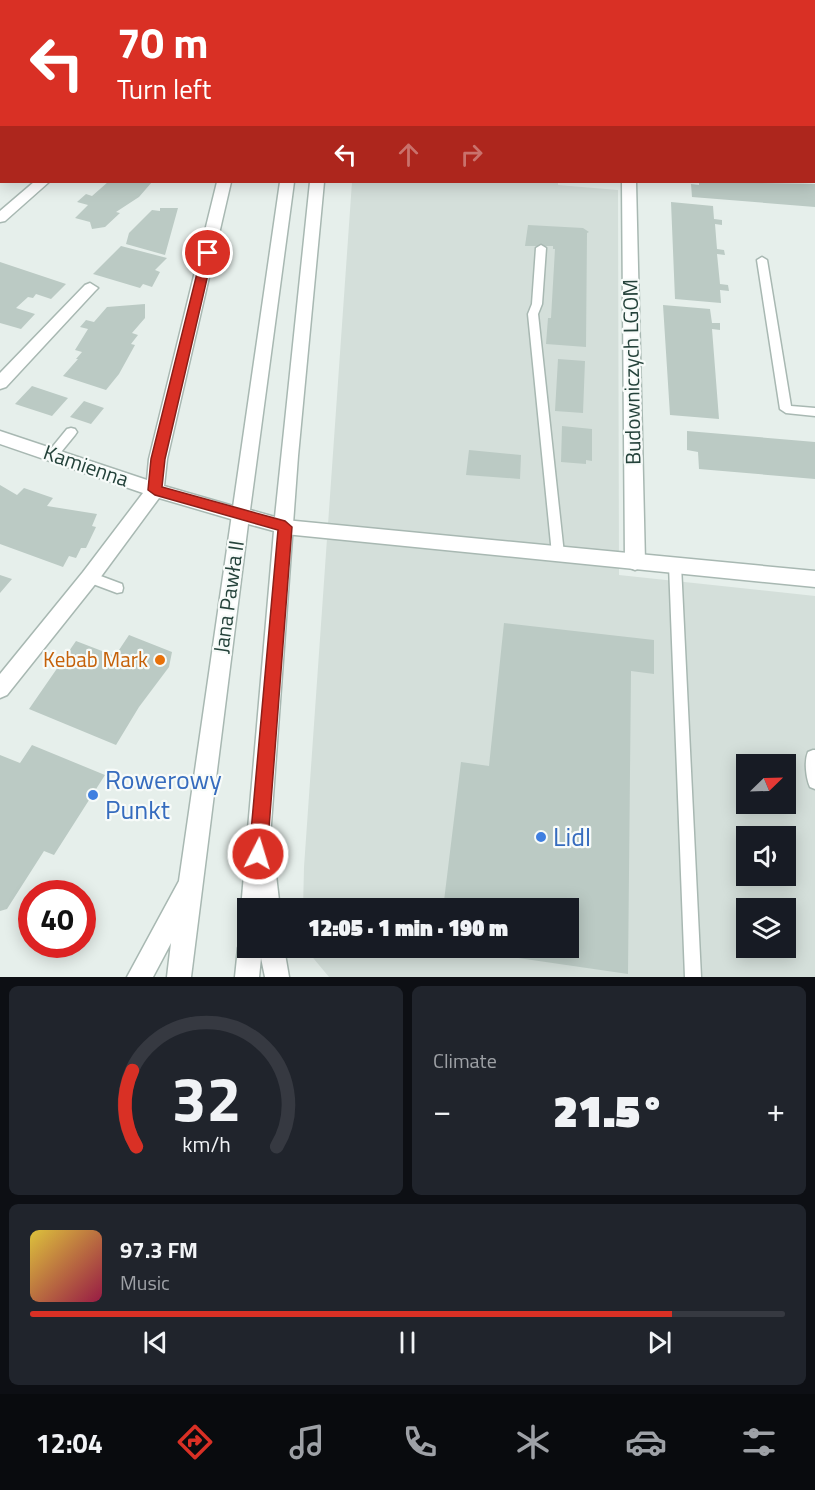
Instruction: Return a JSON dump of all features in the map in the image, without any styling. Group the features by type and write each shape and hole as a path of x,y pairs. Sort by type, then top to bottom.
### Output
{"street":[{"path":"0,218 41,183"},
{"path":"0,689 90,577 155,490 158,459 224,183"},
{"name":"Jana Pawła II","path":"179,977 287,183"},
{"path":"254,898 289,456 316,183"},
{"name":"Budowniczych LGOM","path":"629,183 635,562"},
{"path":"0,383 90,288"},
{"name":"Kamienna","path":"0,437 155,490 285,527"},
{"path":"285,527 815,579"},
{"path":"260,836 267,898"},
{"path":"139,977 192,880"},
{"path":"247,977 249,958"},
{"path":"274,958 277,977"}],"lane":[{"path":"541,248 537,304 533,314 558,554"},
{"path":"762,260 786,410 815,412"},
{"path":"53,454 71,432"},
{"path":"675,565 693,977"},
{"path":"90,577 117,588"},
{"path":"815,758 813,757 815,782"}],"shaded area":[{"path":"352,183 558,183 558,185 618,190 619,575 815,596 815,977 329,977 313,958 579,958 579,898 303,898"}],"building":[{"path":"107,183 151,183 139,197 116,212 120,213 105,227 92,229 90,222 75,218 88,205 77,202 86,194 92,196"},
{"path":"699,183 815,184 815,207 692,197 691,184 699,185"},
{"path":"671,202 713,206 714,219 722,220 722,225 715,224 717,249 724,250 725,255 717,254 720,284 728,285 729,291 720,290 721,303 675,299"},
{"path":"160,208 178,208 165,255 126,244 129,233 152,210 160,211"},
{"path":"528,225 583,228 589,232 587,233 586,347 546,344 548,318 551,318 555,249 553,246 525,246"},
{"path":"121,246 167,258 155,270 160,272 152,287 143,284 140,288 93,274"},
{"path":"0,262 66,284 51,299 36,294 33,298 28,297 16,308 35,314 21,329 0,323"},
{"path":"145,304 145,318 132,333 138,335 131,344 135,345 119,374 106,390 63,376 82,352 75,350 88,329 80,327 86,320 94,322 107,307"},
{"path":"663,305 710,309 712,323 720,323 720,330 712,329 719,419 670,415"},
{"path":"558,359 585,361 583,413 555,411"},
{"path":"32,386 68,398 52,416 15,404"},
{"path":"84,401 104,408 91,424 70,417"},
{"path":"562,426 592,429 592,461 586,460 586,464 561,462"},
{"path":"687,431 815,442 815,479 699,469 698,452 687,450"},
{"path":"469,450 521,455 520,479 466,475"},
{"path":"0,485 17,495 24,488 53,498 47,506 97,514 92,526 96,527 86,548 81,548 76,558 69,556 63,567 0,544"},
{"path":"0,575 12,579 0,593"},
{"name":"Lidl","path":"504,623 654,640 654,674 631,671 628,974 518,958 579,958 579,898 444,898 461,762 489,766"},
{"path":"129,635 172,652 169,667 139,707 116,745 29,709 76,641 115,656"},
{"path":"32,745 105,775 54,855 44,851 26,880 18,880 18,892 7,909 0,911 0,755 20,763"}],"place":[{"name":"Kebab Mark","path":"160,660"},
{"name":"Rowerowy Punkt","path":"93,795"},
{"name":"Lidl","path":"541,837"}],"route":[{"path":"208,253 158,459 155,490 285,527 258,854"}]}
